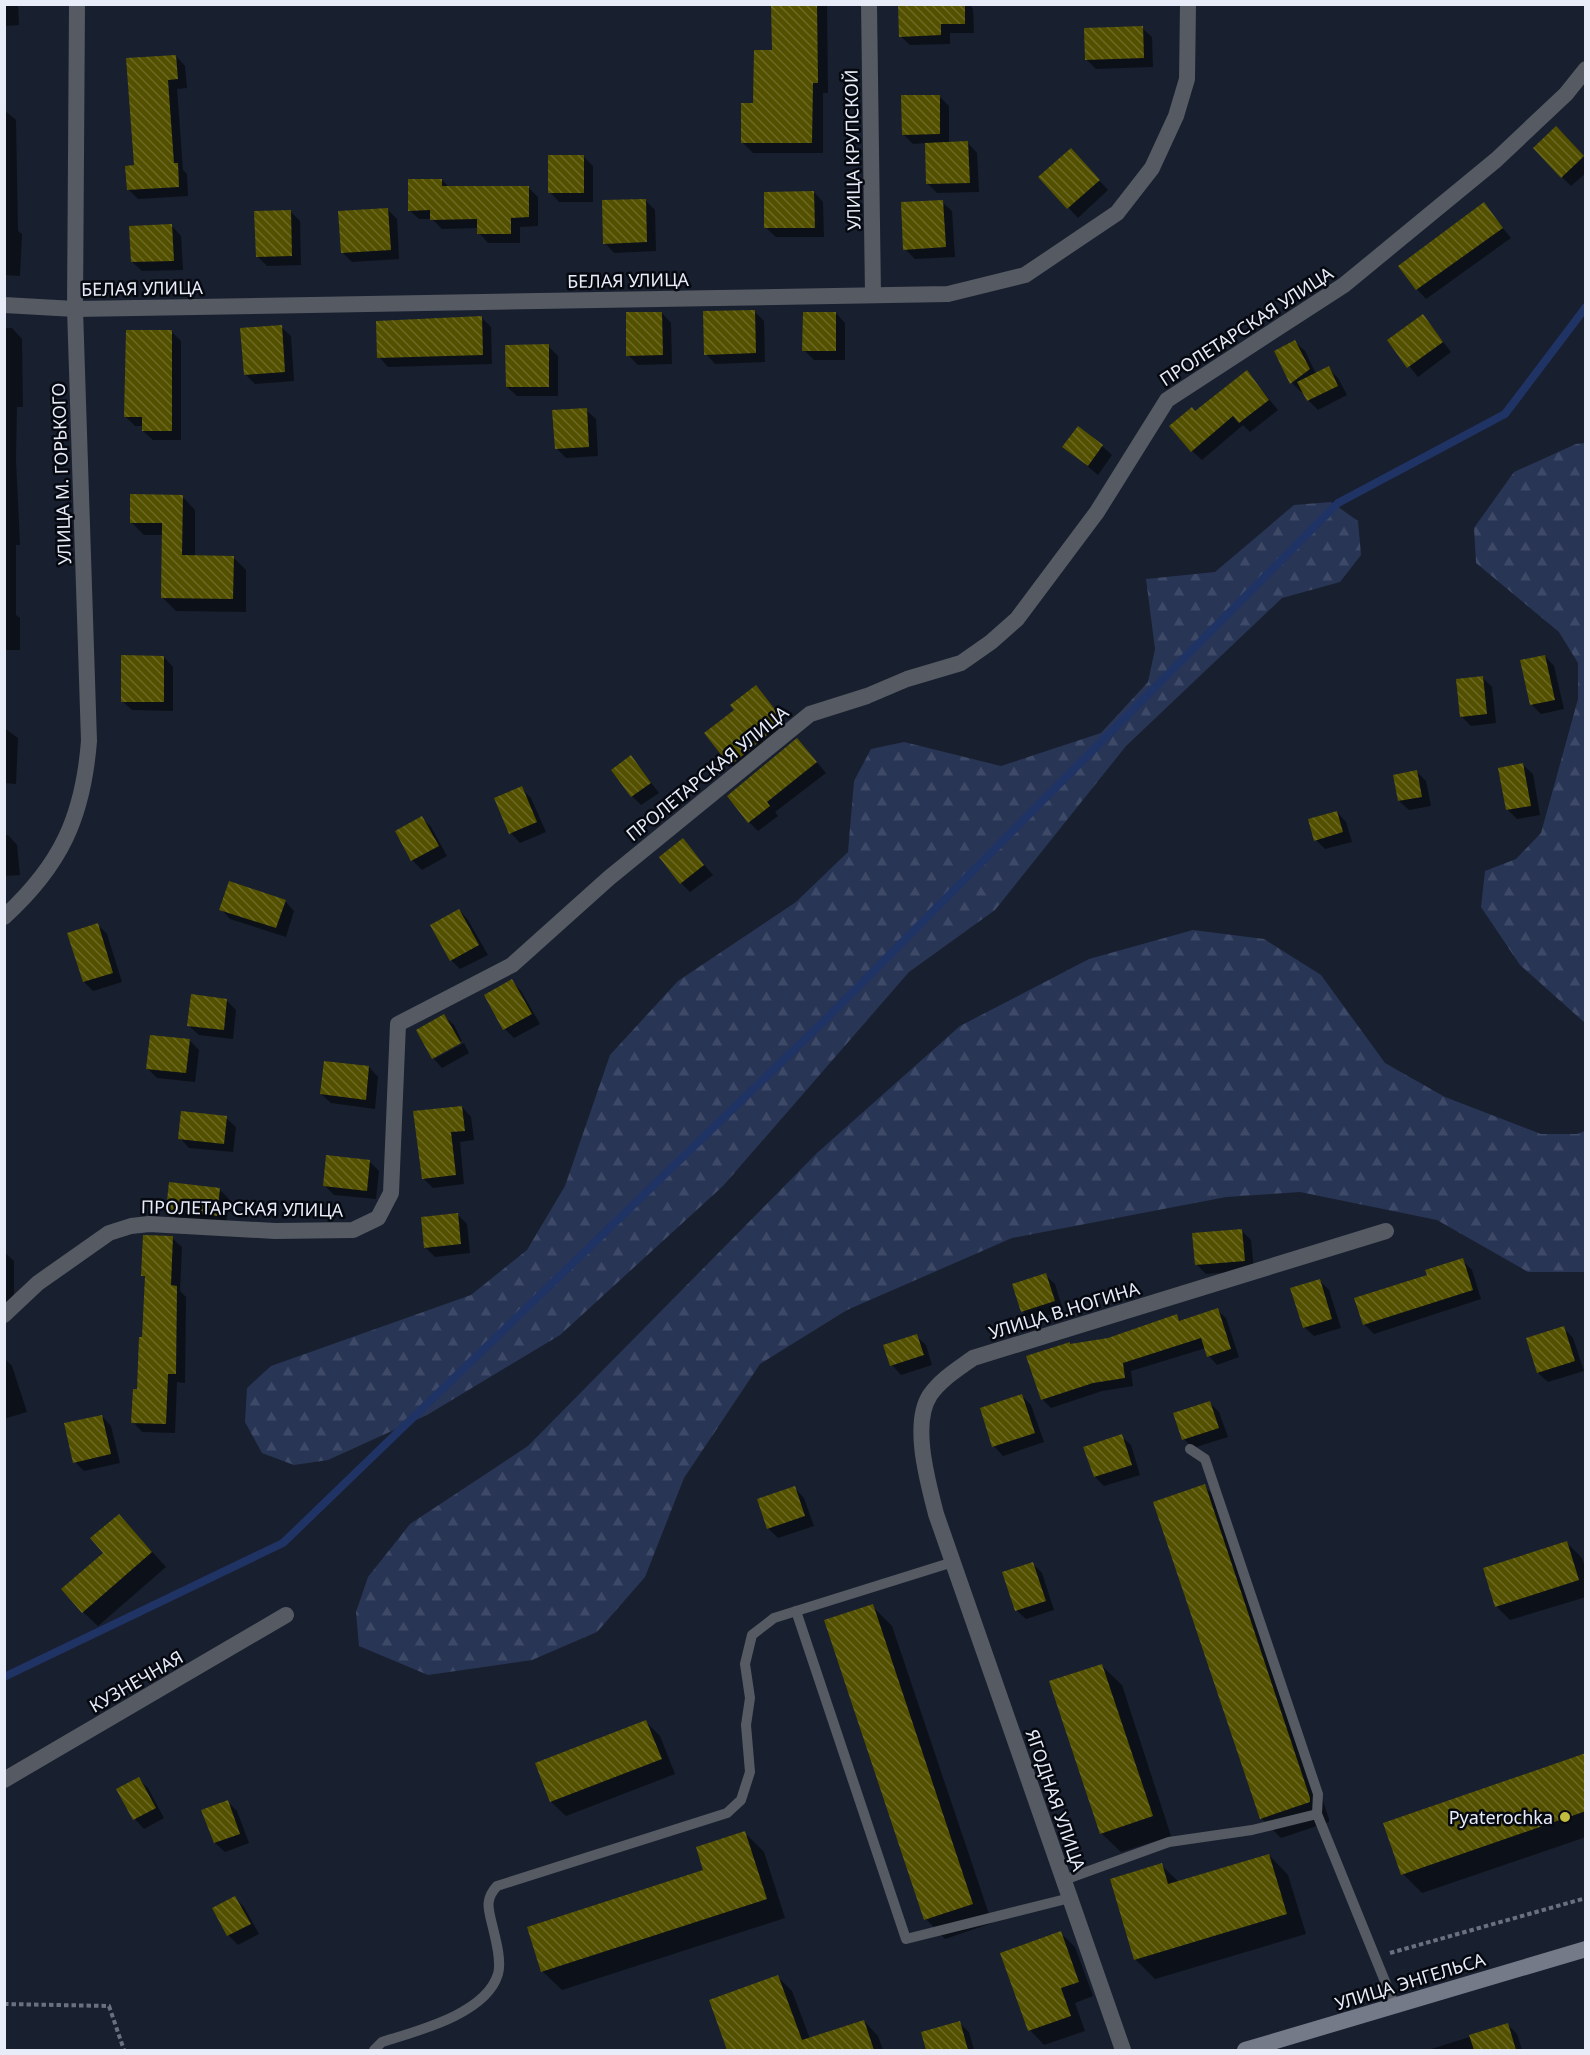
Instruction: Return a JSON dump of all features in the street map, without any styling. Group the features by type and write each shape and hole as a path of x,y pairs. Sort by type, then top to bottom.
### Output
{"main road":[{"name":"УЛИЦА ЭНГЕЛЬСА","path":"1245,2050 1586,1949"}],"street":[{"name":"УЛИЦА М. ГОРЬКОГО","path":"4,917 41,878 62,849 86,780 89,741 75,309 77,4"},
{"name":"УЛИЦА КРУПСКОЙ","path":"869,4 873,295"},
{"name":"БЕЛАЯ УЛИЦА","path":"4,304 75,309 948,294 1026,275 1117,213 1152,168 1176,116 1187,79 1188,4"},
{"name":"ПРОЛЕТАРСКАЯ УЛИЦА","path":"4,1315 38,1283 109,1233 131,1226 149,1224 275,1231 353,1230 378,1218 391,1193 398,1024 512,965 609,878 810,714 867,696 907,679 961,663 991,642 1017,619 1097,512 1167,400 1344,285 1496,160 1566,94 1586,69"},
{"name":"УЛИЦА В.НОГИНА","path":"953,1562 936,1514 924,1463 921,1432 929,1396 949,1375 973,1358 1386,1231"},
{"name":"ЯГОДНАЯ УЛИЦА","path":"953,1562 1123,2050"},
{"name":"КУЗНЕЧНАЯ","path":"4,1780 286,1615"}],"lane":[{"path":"1190,1449 1205,1459 1318,1794 1317,1814 1395,2006"},
{"path":"374,2050 382,2042 459,2014 481,1998 492,1985 498,1973 495,1938 487,1906 489,1895 497,1886 727,1813 741,1800 750,1772 746,1725 750,1698 745,1664 752,1635 774,1618 953,1562"},
{"path":"796,1611 906,1939 1070,1898"},
{"path":"1064,1880 1169,1842 1252,1830 1317,1814"}],"path":[{"path":"1375,1958 1586,1898"},
{"path":"4,2004 109,2006 123,2050"}],"green space":[{"path":"1586,443 1585,1023 1520,965 1481,907 1485,871 1516,859 1541,833 1578,699 1578,663 1559,632 1476,563 1474,528 1514,472 1576,444"},
{"path":"1331,502 1358,521 1361,555 1340,582 1282,598 1126,746 995,910 909,972 723,1186 560,1335 427,1415 328,1460 294,1465 262,1453 245,1422 247,1388 271,1366 471,1295 527,1250 565,1186 610,1055 678,981 796,902 848,852 854,781 871,749 904,742 1001,766 1101,733 1148,682 1155,649 1146,579 1215,572 1294,505"},
{"path":"1193,930 1264,939 1321,975 1385,1063 1445,1097 1541,1134 1577,1134 1585,1131 1585,1272 1528,1272 1437,1220 1300,1192 1226,1197 1012,1238 847,1310 760,1364 684,1478 645,1577 597,1632 532,1660 428,1675 359,1646 356,1612 368,1577 410,1524 528,1446 817,1153 960,1026 1089,959"}],"building":[{"path":"771,4 817,4 818,83 813,83 812,143 741,143 741,103 753,103 754,50 772,50"},
{"path":"898,4 965,4 965,24 941,24 941,35 899,37"},
{"path":"1143,26 1144,58 1085,60 1084,28"},
{"path":"176,55 178,79 168,80 174,163 178,163 179,187 127,190 125,166 134,165 126,58"},
{"path":"901,95 940,95 940,134 902,135"},
{"path":"1556,126 1584,156 1561,178 1533,148"},
{"path":"968,141 970,183 926,184 925,143"},
{"path":"1071,148 1100,180 1067,209 1038,177"},
{"path":"548,155 584,155 584,193 548,193"},
{"path":"408,179 442,179 442,186 529,186 529,217 511,218 511,234 477,234 477,219 430,220 430,210 408,211"},
{"path":"814,191 815,228 764,228 764,192"},
{"path":"646,199 647,242 603,244 602,200"},
{"path":"943,200 946,247 903,250 901,202"},
{"path":"1484,202 1503,228 1416,290 1398,266"},
{"path":"388,208 391,250 341,253 338,211"},
{"path":"291,210 292,256 256,257 254,211"},
{"path":"172,224 174,261 131,262 129,226"},
{"path":"755,310 756,353 704,355 703,311"},
{"path":"626,312 662,312 663,355 626,356"},
{"path":"803,312 836,312 836,351 802,351"},
{"path":"1423,314 1443,342 1407,368 1387,340"},
{"path":"482,316 483,355 377,358 376,321"},
{"path":"282,325 285,372 244,375 240,328"},
{"path":"126,330 172,330 172,431 142,431 142,417 124,417"},
{"path":"1295,340 1310,369 1290,384 1274,351"},
{"path":"549,344 549,387 506,387 505,345"},
{"path":"1329,366 1338,386 1307,401 1297,382"},
{"path":"1247,370 1269,400 1239,423 1233,416 1191,452 1169,426 1192,407 1195,411"},
{"path":"587,408 589,447 555,449 552,410"},
{"path":"1078,426 1103,445 1088,466 1062,447"},
{"path":"130,494 183,495 182,555 234,556 233,599 161,598 162,523 130,523"},
{"path":"121,655 164,656 164,702 121,702"},
{"path":"1545,655 1555,700 1530,705 1520,660"},
{"path":"1483,676 1487,714 1460,717 1456,679"},
{"path":"756,685 784,721 730,766 704,733 734,710 730,705"},
{"path":"797,738 817,762 767,802 770,806 748,823 727,796"},
{"path":"631,755 651,783 631,797 611,770"},
{"path":"1523,763 1531,806 1506,810 1498,768"},
{"path":"1417,770 1422,797 1398,801 1393,775"},
{"path":"522,786 537,822 509,834 494,798"},
{"path":"1337,811 1343,832 1314,841 1308,819"},
{"path":"422,816 439,846 411,861 395,831"},
{"path":"683,838 704,865 680,884 659,857"},
{"path":"229,881 286,900 276,928 219,910"},
{"path":"459,909 479,945 450,961 430,925"},
{"path":"98,923 113,973 83,982 67,933"},
{"path":"512,979 532,1014 503,1030 484,995"},
{"path":"191,994 227,999 224,1030 187,1026"},
{"path":"444,1014 461,1043 432,1059 416,1030"},
{"path":"150,1035 190,1039 186,1073 146,1069"},
{"path":"324,1061 369,1066 366,1100 320,1094"},
{"path":"462,1106 465,1131 451,1132 456,1175 422,1179 413,1111"},
{"path":"181,1111 227,1116 224,1144 178,1139"},
{"path":"326,1155 370,1160 367,1191 323,1186"},
{"path":"169,1182 220,1188 217,1216 166,1210"},
{"path":"458,1213 461,1244 424,1248 421,1217"},
{"path":"1242,1229 1245,1261 1195,1265 1192,1233"},
{"path":"143,1235 173,1236 171,1285 177,1286 176,1374 168,1374 166,1424 131,1423 133,1389 137,1389 139,1337 142,1337 145,1276 141,1276"},
{"path":"1463,1258 1473,1290 1363,1325 1354,1298 1427,1275 1425,1270"},
{"path":"1046,1273 1055,1301 1021,1312 1012,1284"},
{"path":"1320,1279 1332,1319 1303,1328 1290,1288"},
{"path":"1218,1308 1231,1349 1207,1357 1201,1338 1123,1363 1125,1378 1093,1383 1041,1400 1026,1356 1070,1342 1070,1344 1108,1338 1177,1314 1179,1321"},
{"path":"1564,1326 1575,1361 1537,1373 1526,1338"},
{"path":"917,1334 924,1355 890,1366 883,1345"},
{"path":"1022,1394 1035,1433 992,1447 980,1408"},
{"path":"1210,1401 1219,1428 1182,1440 1173,1413"},
{"path":"102,1415 111,1454 73,1463 64,1423"},
{"path":"1122,1434 1132,1465 1094,1477 1083,1447"},
{"path":"1205,1484 1310,1798 1310,1802 1260,1819 1153,1502"},
{"path":"795,1486 805,1516 767,1529 757,1499"},
{"path":"119,1514 152,1552 82,1613 61,1589 103,1553 90,1538"},
{"path":"1567,1541 1579,1580 1495,1607 1483,1568"},
{"path":"1033,1562 1046,1601 1015,1611 1002,1572"},
{"path":"873,1604 973,1904 924,1920 824,1620"},
{"path":"1102,1664 1153,1816 1100,1834 1049,1681"},
{"path":"646,1720 662,1759 550,1802 535,1763"},
{"path":"1586,1753 1586,1811 1401,1875 1383,1823"},
{"path":"139,1777 156,1808 133,1820 116,1789"},
{"path":"228,1800 240,1834 214,1843 201,1810"},
{"path":"745,1831 767,1899 541,1972 527,1927 703,1870 696,1847"},
{"path":"1269,1854 1287,1914 1134,1960 1110,1879 1162,1863 1168,1884"},
{"path":"235,1896 251,1924 227,1936 212,1908"},
{"path":"1061,1931 1079,1982 1061,1988 1071,2016 1028,2031 1000,1953"},
{"path":"778,1975 802,2040 864,2020 874,2050 727,2050 709,2000"},
{"path":"960,2021 968,2050 926,2050 921,2032"},
{"path":"1508,2023 1516,2050 1474,2050 1469,2035"}],"waterway":[{"path":"4,1677 283,1543 830,1015 1338,503 1505,414 1586,307"}],"place":[{"name":"Pyaterochka","path":"1565,1817"}]}
